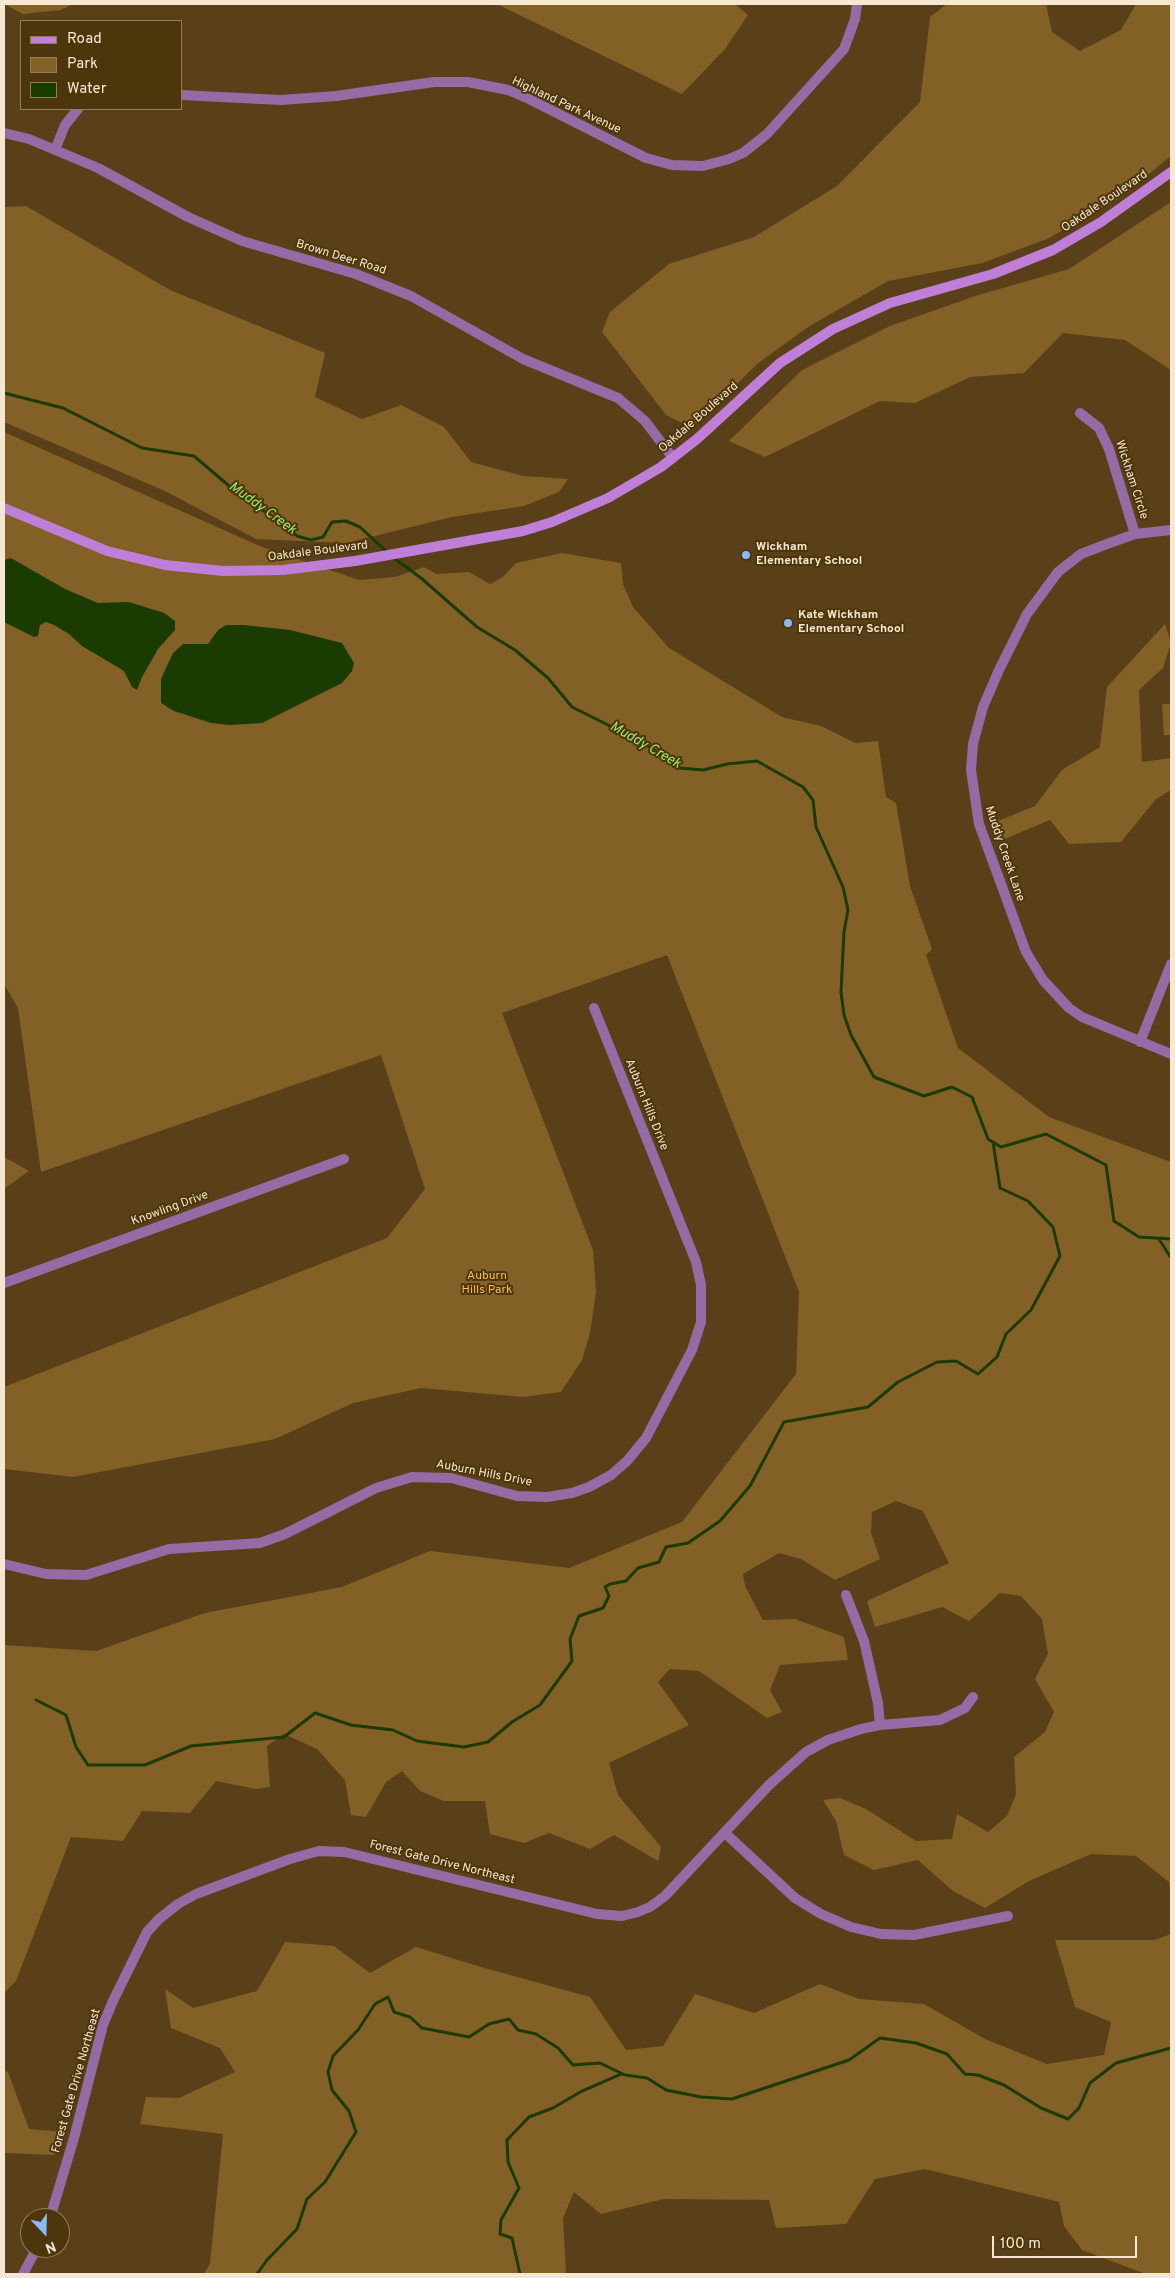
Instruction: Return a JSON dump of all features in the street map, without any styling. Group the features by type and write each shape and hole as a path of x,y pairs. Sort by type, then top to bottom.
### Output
{"main road":[{"name":"Oakdale Boulevard","path":"4,508 107,551 165,565 214,571 253,572 355,561 428,550 493,538 552,522 608,498 673,458 780,364 833,330 890,303 993,274 1046,254 1101,222 1171,172"}],"street":[{"name":"Highland Park Avenue","path":"182,95 253,100 309,99 434,82 468,82 491,86 529,99 646,158 672,166 703,166 743,153 767,134 844,49 856,19 857,4"},
{"path":"55,150 65,125 77,110"},
{"name":"Brown Deer Road","path":"4,133 55,150 115,176 188,217 224,234 271,251 342,270 384,284 437,310 522,359 602,390 625,404 645,421 673,458"},
{"name":"Wickham Circle","path":"1080,413 1099,428 1109,449 1135,534"},
{"name":"Muddy Creek Lane","path":"1171,530 1135,534 1081,554 1058,572 1027,614 983,707 973,744 971,770 979,824 1033,966 1054,994 1075,1012 1100,1026 1171,1054"},
{"path":"1140,1042 1171,964"},
{"name":"Auburn Hills Drive","path":"4,1564 46,1574 86,1575 169,1549 244,1545 268,1540 286,1534 376,1488 412,1477 451,1478 517,1496 547,1497 572,1493 589,1487 611,1475 627,1461 646,1438 692,1350 701,1322 701,1286 696,1262 594,1008"},
{"name":"Knowling Drive","path":"4,1283 344,1159"},
{"path":"846,1595 864,1641 878,1703 880,1725"},
{"name":"Forest Gate Drive Northeast","path":"53,2208 74,2138 103,2025 147,1932 159,1919 178,1904 204,1891 290,1859 319,1851 361,1856 597,1914 622,1916 650,1907 665,1896 780,1774 806,1752 828,1740 880,1725 940,1720 965,1708 973,1697"},
{"path":"726,1833 795,1898 821,1914 851,1927 881,1934 914,1935 1008,1916"},
{"path":"24,2274 32,2258"}],"green space":[{"path":"4,4 74,4 60,10 23,14"},
{"path":"488,4 735,4 748,15 725,49 682,94 501,6"},
{"path":"947,4 1046,4 1052,32 1080,51 1121,30 1136,4 1171,4 1171,156 1118,199 1047,239 982,263 888,281 808,327 757,364 692,428 666,415 602,332 610,312 669,264 754,237 837,186 920,102 930,17"},
{"path":"1171,202 1171,370 1125,340 1063,333 1024,373 970,377 915,403 880,401 765,457 729,441 802,370 890,326 975,296 1069,269"},
{"path":"26,206 170,290 325,353 315,397 362,419 401,405 444,427 471,462 523,476 568,479 559,492 524,506 452,517 346,543 256,539 165,491 4,422 4,207"},
{"name":"Auburn Hills Park","path":"4,432 262,547 359,580 395,577 424,567 436,574 469,572 490,584 503,577 516,563 562,553 621,563 623,584 633,607 669,648 782,717 821,726 855,743 878,741 886,797 896,803 910,886 932,949 926,955 958,1048 1049,1117 1171,1162 1171,1901 1169,1882 1136,1856 1091,1854 1029,1881 985,1908 953,1891 918,1860 874,1870 844,1855 836,1821 823,1800 840,1798 866,1809 916,1841 952,1839 957,1814 988,1832 1007,1816 1016,1794 1014,1757 1045,1732 1054,1712 1035,1679 1048,1654 1042,1619 1021,1596 1000,1593 969,1621 942,1607 875,1627 867,1601 949,1563 923,1511 896,1501 872,1512 871,1533 880,1559 835,1580 801,1559 779,1553 743,1574 745,1586 763,1620 795,1619 844,1637 848,1660 780,1665 770,1690 782,1712 767,1718 699,1671 670,1669 658,1682 689,1725 609,1763 618,1795 661,1847 658,1861 614,1835 590,1849 549,1833 524,1843 490,1834 485,1801 444,1801 420,1791 402,1771 386,1782 366,1817 351,1815 345,1780 317,1749 284,1734 267,1746 270,1787 256,1789 216,1781 190,1813 142,1811 123,1841 71,1837 16,1981 4,1993 4,1645 96,1651 205,1613 342,1587 430,1551 569,1568 682,1522 796,1374 799,1292 667,955 502,1013 593,1250 596,1292 590,1333 582,1360 561,1392 523,1397 421,1388 353,1403 275,1439 73,1477 4,1469 4,1387 387,1238 425,1189 381,1055 41,1172 18,1008 4,984"},
{"path":"1165,624 1171,643 1163,668 1139,690 1142,762 1171,758 1171,790 1156,799 1121,842 1069,844 1050,820 1002,840 998,821 1035,806 1062,770 1100,747 1107,687"},
{"path":"1162,704 1171,704 1171,735 1164,735"},
{"path":"4,1157 29,1171 4,1189"},
{"path":"1171,1934 1171,2274 1146,2274 1082,2250 1064,2226 1059,2202 925,2169 875,2179 846,2224 776,2228 769,2200 664,2199 601,2214 574,2192 563,2218 566,2274 204,2274 210,2263 223,2134 140,2124 146,2097 179,2098 235,2072 220,2048 171,2028 165,1989 193,2008 257,1991 285,1942 334,1946 370,1973 416,1947 590,1997 626,2050 663,2046 695,1994 754,2013 820,1984 859,1999 924,2004 985,2039 1047,2064 1104,2055 1111,2022 1075,2007 1055,1940 1155,1940"},
{"path":"4,2071 8,2072 29,2129 64,2132 54,2155 4,2153"}],"water":[{"path":"11,558 65,589 98,603 129,602 164,613 175,621 175,630 158,649 137,690 132,687 124,671 82,646 69,634 54,625 46,622 40,625 38,636 34,637 4,622 4,560"},
{"path":"226,625 290,630 342,643 354,663 352,671 342,683 262,723 229,725 211,723 174,711 161,703 161,679 173,653 183,644 208,644 218,630"}],"waterway":[{"name":"Muddy Creek","path":"4,393 63,408 142,448 194,456 241,496 285,525 297,536 311,540 323,537 332,522 346,521 360,527 387,552"},
{"name":"Muddy Creek","path":"394,558 421,578 477,627 515,650 548,678 572,707 642,742 680,768 703,770 727,764 757,761 803,787 813,800 816,827 843,887 848,910 844,932 841,992 844,1015 851,1035 874,1077 924,1096 952,1087 972,1097 988,1139 1001,1147 1046,1134 1106,1165 1114,1221 1139,1237 1171,1239"},
{"path":"36,1700 66,1715 76,1747 88,1765 145,1765 191,1746 284,1737 315,1713 351,1725 393,1730 417,1741 464,1747 488,1742 512,1722 540,1705 572,1661 570,1639 579,1616 603,1608 609,1596 605,1587 610,1584 626,1581 638,1568 659,1562 666,1547 688,1543 720,1521 750,1486 784,1422 868,1407 898,1382 937,1362 956,1361 978,1374 997,1357 1006,1334 1031,1310 1060,1256 1053,1227 1028,1201 1000,1188 993,1142"},
{"name":"Muddy Creek","path":"1159,1239 1171,1258"},
{"path":"257,2274 267,2260 297,2229 307,2199 325,2182 356,2132 349,2111 332,2090 328,2072 333,2056 358,2030 375,2004 388,1997 394,2012 410,2017 422,2028 469,2037 489,2024 509,2019 518,2030 536,2034 558,2048 573,2065 600,2063 625,2075 647,2078 666,2090 701,2097 732,2099 849,2060 880,2038 916,2043 947,2054 965,2074 978,2075 1004,2085 1041,2108 1068,2119 1079,2108 1090,2083 1116,2063 1171,2048"},
{"path":"520,2274 512,2238 500,2234 501,2220 519,2188 508,2162 507,2140 529,2117 553,2108 582,2091 621,2074"}],"place":[{"name":"Wickham Elementary School","path":"746,555"},
{"name":"Kate Wickham Elementary School","path":"788,623"}]}
